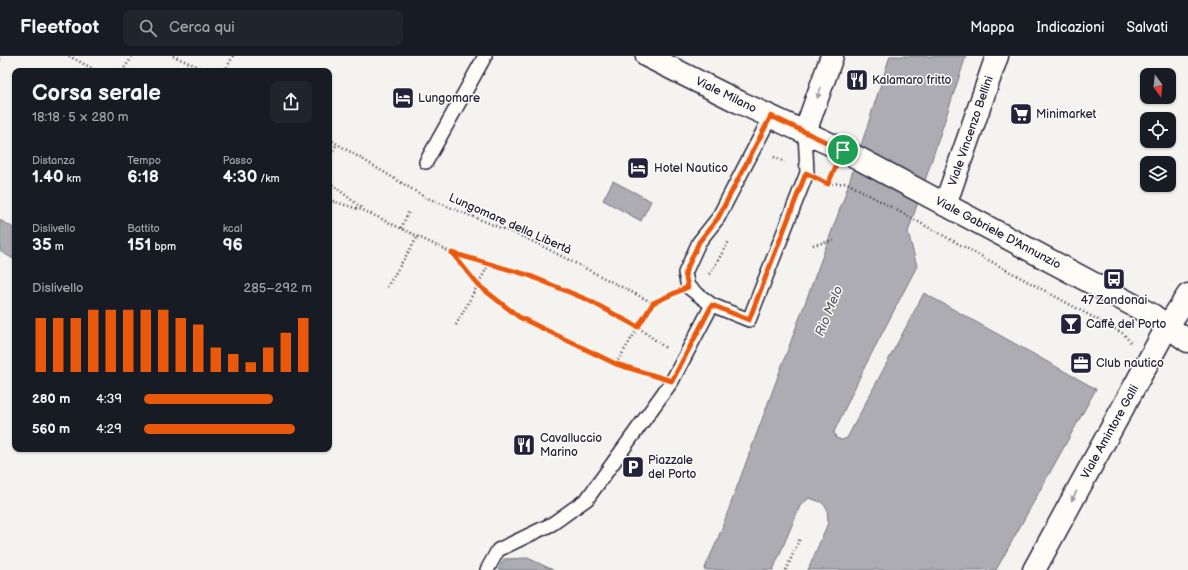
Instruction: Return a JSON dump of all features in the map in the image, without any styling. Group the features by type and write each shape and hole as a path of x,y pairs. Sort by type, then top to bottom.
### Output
{"street":[{"name":"Viale Milano","path":"647,56 804,132"},
{"path":"804,132 832,56"},
{"name":"Viale Vincenzo Bellini","path":"945,205 997,56"},
{"name":"Viale Gabriele D'Annunzio","path":"804,132 848,153 1152,315 1188,341"},
{"name":"Viale Amintore Galli","path":"1034,570 1167,327 1188,295"}],"lane":[{"path":"426,162 486,56"},
{"path":"771,116 718,218 699,242 685,273 688,287 712,305 749,320 806,173 804,132"},
{"path":"487,570 498,550 552,524 587,499 672,381 712,305"}],"path":[{"path":"0,60 2,56"},
{"path":"69,56 91,68"},
{"path":"124,68 133,56"},
{"path":"173,56 201,68"},
{"path":"227,68 233,56"},
{"name":"Lungomare della Libertà","path":"332,141 425,197 530,240 653,303"},
{"path":"332,152 337,144"},
{"path":"828,184 848,153"},
{"path":"770,163 774,157 828,184 847,183 911,220 1124,334 1131,344"},
{"path":"332,184 365,211"},
{"path":"332,201 365,211 452,253 528,275 588,300 638,327 683,361"},
{"path":"401,228 409,211"},
{"path":"387,287 418,236"},
{"path":"616,364 653,303 688,287 712,272 730,238"},
{"path":"813,245 835,240"},
{"path":"452,253 478,285 519,317 616,364 672,381"},
{"path":"456,325 489,264"},
{"path":"786,570 800,538"}],"water":[{"name":"Rio Melo","path":"890,56 966,56 908,232 917,266 863,370 834,432 836,438 842,440 847,438 924,293 1096,389 996,570 808,570 828,523 827,508 821,502 809,498 800,506 773,570 704,570 717,541 844,198"},
{"path":"613,181 651,201 641,221 603,200"},
{"path":"0,220 12,227 12,258 0,251"},
{"path":"528,558 553,570 498,570 504,559"}],"place":[{"name":"Kalamaro fritto","path":"857,80"},
{"name":"Lungomare","path":"403,98"},
{"name":"Minimarket","path":"1021,114"},
{"name":"Hotel Nautico","path":"638,168"},
{"name":"47 Zandonai","path":"1114,279"},
{"name":"Caffè del Porto","path":"1071,324"},
{"name":"Club nautico","path":"1081,363"},
{"name":"Cavalluccio Marino","path":"524,445"},
{"name":"Piazzale del Porto","path":"633,467"}],"route":[{"path":"771,116 843,150 828,184 806,173 749,320 712,305 672,381 616,364 519,317 478,285 452,253 528,275 588,300 638,327 653,303 688,287 685,273 699,242 718,218 771,116"}]}
